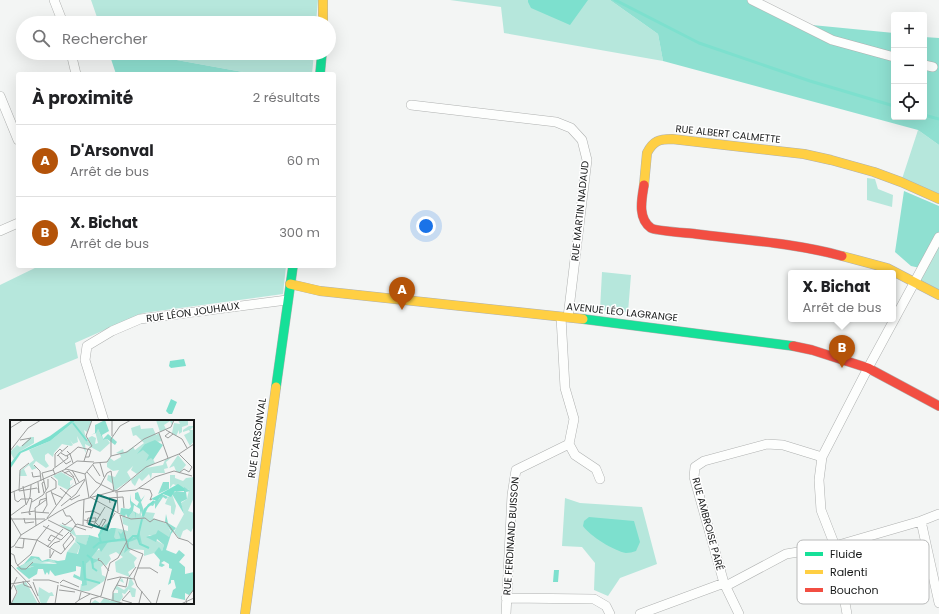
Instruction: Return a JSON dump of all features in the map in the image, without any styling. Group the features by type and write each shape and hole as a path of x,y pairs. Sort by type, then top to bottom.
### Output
{"street":[{"path":"54,0 60,16"},
{"path":"323,0 323,16"},
{"path":"752,0 832,40 891,56"},
{"path":"73,60 76,72"},
{"path":"320,72 321,60"},
{"path":"927,66 934,67"},
{"path":"0,96 16,135"},
{"name":"RUE MARTIN NADAUD","path":"411,105 556,122 571,128 582,140 588,160 565,317"},
{"name":"RUE ALBERT CALMETTE","path":"891,270 836,254 797,246 651,228 644,220 640,211 647,153 655,141 672,139 804,154 874,172 939,199"},
{"path":"0,230 16,224"},
{"path":"896,317 939,237"},
{"name":"RUE D'ARSONVAL","path":"245,614 287,300 293,268"},
{"name":"RUE ALBERT CALMETTE","path":"896,272 939,295"},
{"name":"AVENUE LÉO LAGRANGE","path":"290,284 320,291 597,320 763,340 812,350 868,368 939,406"},
{"name":"RUE LÉON JOUHAUX","path":"104,420 85,360 87,346 112,331 140,319 287,300"},
{"path":"565,317 565,388 574,419 569,444 575,455 596,469 600,479"},
{"path":"833,540 821,510 819,480 822,457 893,322"},
{"name":"RUE FERDINAND BUISSON","path":"506,614 512,495 516,470 569,444"},
{"name":"RUE AMBROISE PARÉ","path":"740,614 725,585 694,477 695,467 704,461 767,444 782,445 822,457"},
{"path":"856,540 921,521 939,514"},
{"path":"921,521 925,540"},
{"path":"640,614 725,585 786,554 797,552"},
{"path":"929,557 939,603"},
{"path":"506,598 594,599 606,606 610,614"},
{"path":"845,604 847,614"}],"shaded area":[{"path":"91,0 318,0 317,16 97,16"},
{"path":"450,0 610,0 658,34 663,61 504,33 501,7"},
{"path":"528,0 588,0 570,25 531,8"},
{"path":"610,0 754,0 812,25 891,33 891,120 927,120 927,37 939,38 939,145 918,130 663,61 658,34"},
{"path":"111,60 177,60 243,72 115,72"},
{"path":"177,60 313,60 312,72 243,72"},
{"path":"918,130 939,145 939,199 901,182"},
{"path":"867,178 875,179 878,189 893,195 892,207 867,200"},
{"path":"904,191 939,206 939,232 920,268 911,266 895,252"},
{"path":"939,237 939,291 915,282"},
{"path":"35,268 286,268 283,294 143,313 75,343 78,358 0,390 0,285"},
{"path":"602,272 631,275 628,312 600,310"},
{"path":"184,359 186,366 171,368 169,366 170,361"},
{"path":"171,399 177,402 172,414 169,414 166,411"},
{"path":"565,498 580,503 642,507 657,564 620,578 608,596 594,590 595,563 582,547 562,546"},
{"path":"589,517 634,521 640,542 636,551 627,553 621,552 597,538 583,526 584,521"},
{"path":"554,570 559,570 558,582 553,582"}],"waterway":[{"path":"615,0 699,43 810,81 891,105"},
{"path":"927,116 939,119"}],"traffic: fast":[{"path":"320,72 321,60"},
{"path":"276,387 293,268"},
{"path":"583,319 793,346"}],"traffic: slow":[{"path":"323,0 323,16"},
{"path":"644,185 647,153 649,149 654,143 672,139 804,154 831,160 874,172 939,199"},
{"path":"842,256 891,270"},
{"path":"896,273 939,295"},
{"path":"290,284 320,291 583,319"},
{"path":"245,614 276,387"}],"traffic: jam":[{"path":"644,185 642,213 644,219 651,228 665,231 787,245 842,256"},
{"path":"793,346 812,350 868,368 939,406"}],"place":[{"name":"D'Arsonval","path":"402,310"},
{"name":"X. Bichat","path":"842,368"}]}
